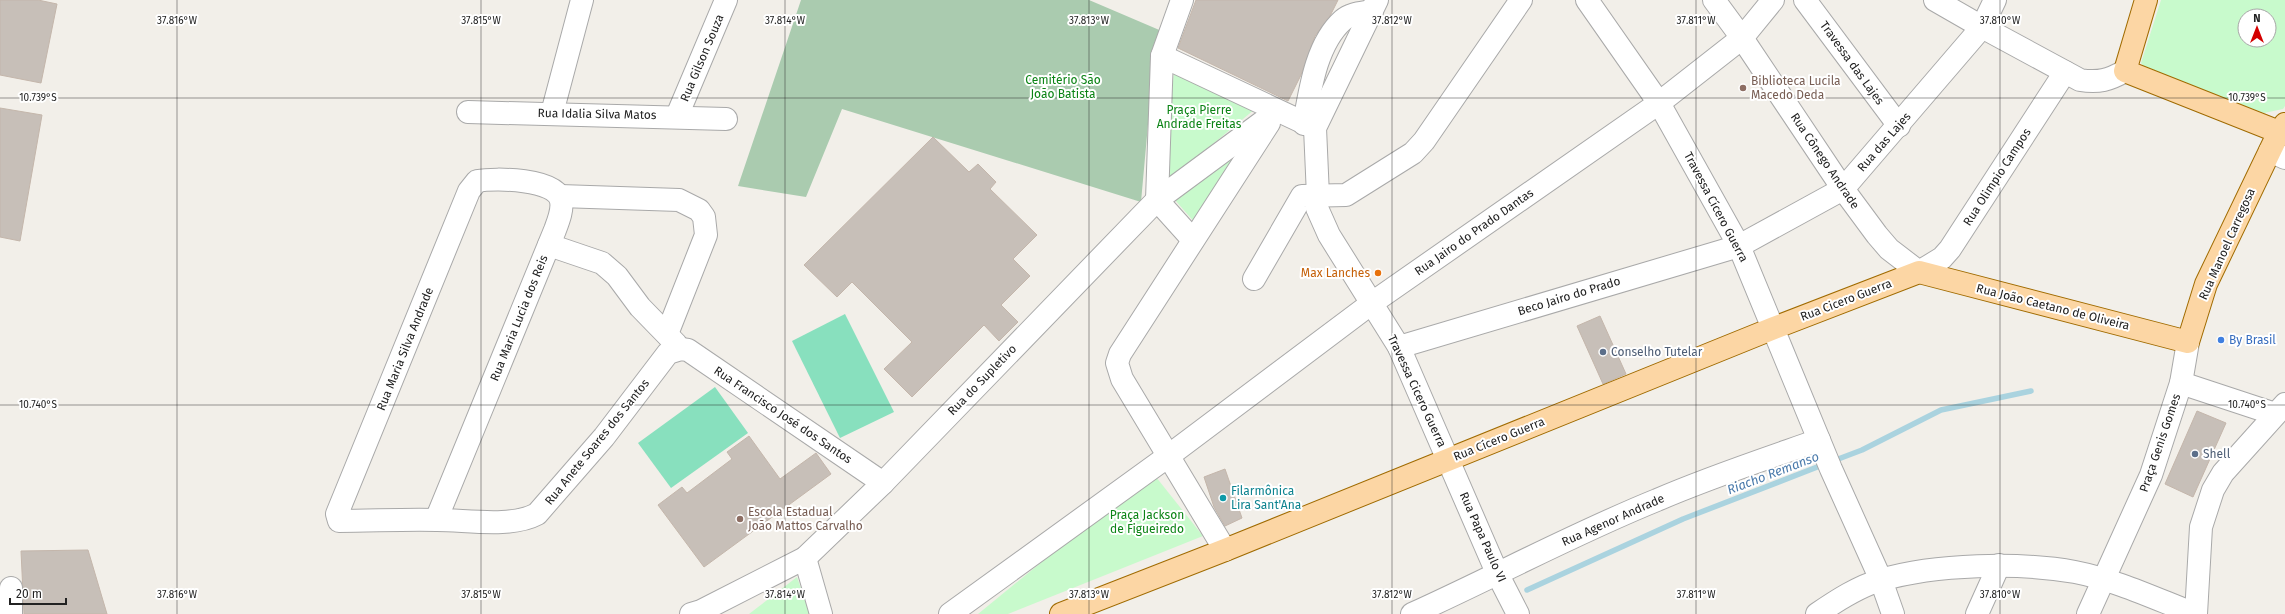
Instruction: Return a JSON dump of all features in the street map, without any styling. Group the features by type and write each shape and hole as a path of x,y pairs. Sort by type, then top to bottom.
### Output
{"main road":[{"path":"2146,0 2125,71 2281,140"},
{"name":"Rua Manoel Carregosa","path":"2188,342 2206,284 2281,140"},
{"name":"Rua Cicero Guerra","path":"1774,328 1918,272"},
{"name":"Rua João Caetano de Oliveira","path":"1918,272 2188,342"},
{"name":"Rua Cícero Guerra","path":"1225,550 1774,328"},
{"path":"1061,614 1225,550"}],"street":[{"path":"552,113 582,0"},
{"name":"Rua Gilson Souza","path":"677,116 726,0"},
{"path":"1182,0 1162,56 1157,200 1194,240"},
{"path":"1254,279 1302,196 1346,194 1413,153 1424,141 1521,0"},
{"name":"Travessa Cícero Guerra","path":"1587,0 1659,103 1739,246 1825,454 1881,580 1892,614"},
{"name":"Rua Cônego Andrade","path":"1714,0 1742,38 1843,189 1889,249 1918,272"},
{"name":"Rua Jairo do Prado Dantas","path":"1167,456 1372,303 1659,103 1742,38 1773,0"},
{"name":"Travessa das Lajes","path":"1805,0 1899,126"},
{"path":"1935,0 2080,80 2095,83 2109,80 2125,71"},
{"name":"Rua das Lajes","path":"1739,246 1843,189 1899,126 1982,27 1995,0"},
{"path":"1162,56 1276,112 1309,126 1375,6"},
{"name":"Rua Olimpio Campos","path":"1918,272 1942,258 1950,249 2065,72"},
{"name":"Rua Idalia Silva Matos","path":"468,112 677,116 726,119"},
{"path":"1157,200 1276,112"},
{"path":"1225,550 1122,379 1117,364 1120,354 1276,112"},
{"name":"Travessa Cicero Guerra","path":"1309,126 1318,196 1316,208 1329,235 1398,347 1449,459"},
{"name":"Rua Maria Silva Andrade","path":"338,519 337,514 472,186 477,181 496,179 527,181 555,190 560,196"},
{"path":"560,196 679,200 699,210 704,217 706,235 674,341"},
{"name":"Rua Maria Lucia dos Reis","path":"436,520 549,245 562,207 560,196"},
{"name":"Rua do Supletivo","path":"700,613 805,558 883,483 1157,200"},
{"name":"Rua Francisco José dos Santos","path":"549,245 602,263 617,276 640,307 674,341 883,483"},
{"name":"Beco Jairo do Prado","path":"1398,347 1739,246"},
{"name":"Rua Anete Soares dos Santos","path":"338,519 339,521 520,521 537,514 604,437 668,353 674,341"},
{"name":"Rua Manoel Carregosa","path":"2181,383 2188,342"},
{"name":"Praça Genis Gomes","path":"2088,614 2151,475 2181,383 2280,409 2223,473 2213,490 2201,528 2196,614"},
{"name":"Rua Agenor Andrade","path":"1412,614 1498,575 1577,535 1657,500 1825,454"},
{"path":"950,614 1167,456"},
{"name":"Rua Papa Paulo VI","path":"1449,459 1498,575 1518,614"},
{"path":"805,558 821,614"},
{"path":"1977,614 1999,565"},
{"path":"1817,614 1837,601 1881,580 1916,573 1999,565 2041,567 2075,572 2103,579 2196,614"},
{"path":"11,588 11,614"}],"green space":[{"name":"Cemitério São João Batista","path":"801,0 1089,0 1164,32 1152,80 1141,202 842,109 806,197 738,186"},
{"path":"2161,0 2285,0 2285,106 2283,109 2264,113 2145,68 2141,63"},
{"name":"Praça Pierre Andrade Freitas","path":"1174,73 1255,109 1172,178 1162,174"},
{"name":"Praça Pierre Andrade Freitas","path":"1236,148 1245,154 1196,224 1175,200"},
{"path":"845,314 894,412 840,438 792,341"},
{"path":"715,387 748,433 671,488 638,443"},
{"name":"Praça Jackson de Figueiredo","path":"1152,472 1203,536 1008,614 978,614"},
{"path":"797,577 810,614 749,614"}],"building":[{"path":"0,0 38,0 57,4 41,83 0,75"},
{"path":"1196,0 1338,0 1330,16 1315,36 1301,75 1288,101 1178,48"},
{"path":"0,108 42,115 20,241 0,237"},
{"path":"933,137 969,172 978,164 996,182 990,189 1037,235 1013,259 1030,276 1001,305 1018,322 999,341 984,325 912,397 884,369 912,342 852,282 837,297 804,265"},
{"name":"Conselho Tutelar","path":"1600,316 1626,374 1603,384 1577,326"},
{"name":"Shell","path":"2197,411 2226,423 2193,497 2165,484"},
{"path":"749,436 780,479 816,453 831,474 704,567 658,505 682,487 687,493 732,459 727,452"},
{"name":"Filarmônica Lira Sant'Ana","path":"1225,469 1242,518 1225,526 1214,507 1204,477"},
{"path":"88,550 107,614 24,614 21,551"}],"waterway":[{"name":"Riacho Remanso","path":"1833,461 1862,450 1941,410 2031,391"},
{"name":"Riacho Remanso","path":"1527,590 1683,519 1825,464"}],"place":[{"name":"Biblioteca Lucila Macedo Deda","path":"1743,88"},
{"name":"Max Lanches","path":"1378,273"},
{"name":"By Brasil","path":"2221,340"},
{"name":"Conselho Tutelar","path":"1603,352"},
{"name":"Shell","path":"2195,454"},
{"name":"Filarmônica Lira Sant'Ana","path":"1223,498"},
{"name":"Escola Estadual João Mattos Carvalho","path":"740,519"}]}
